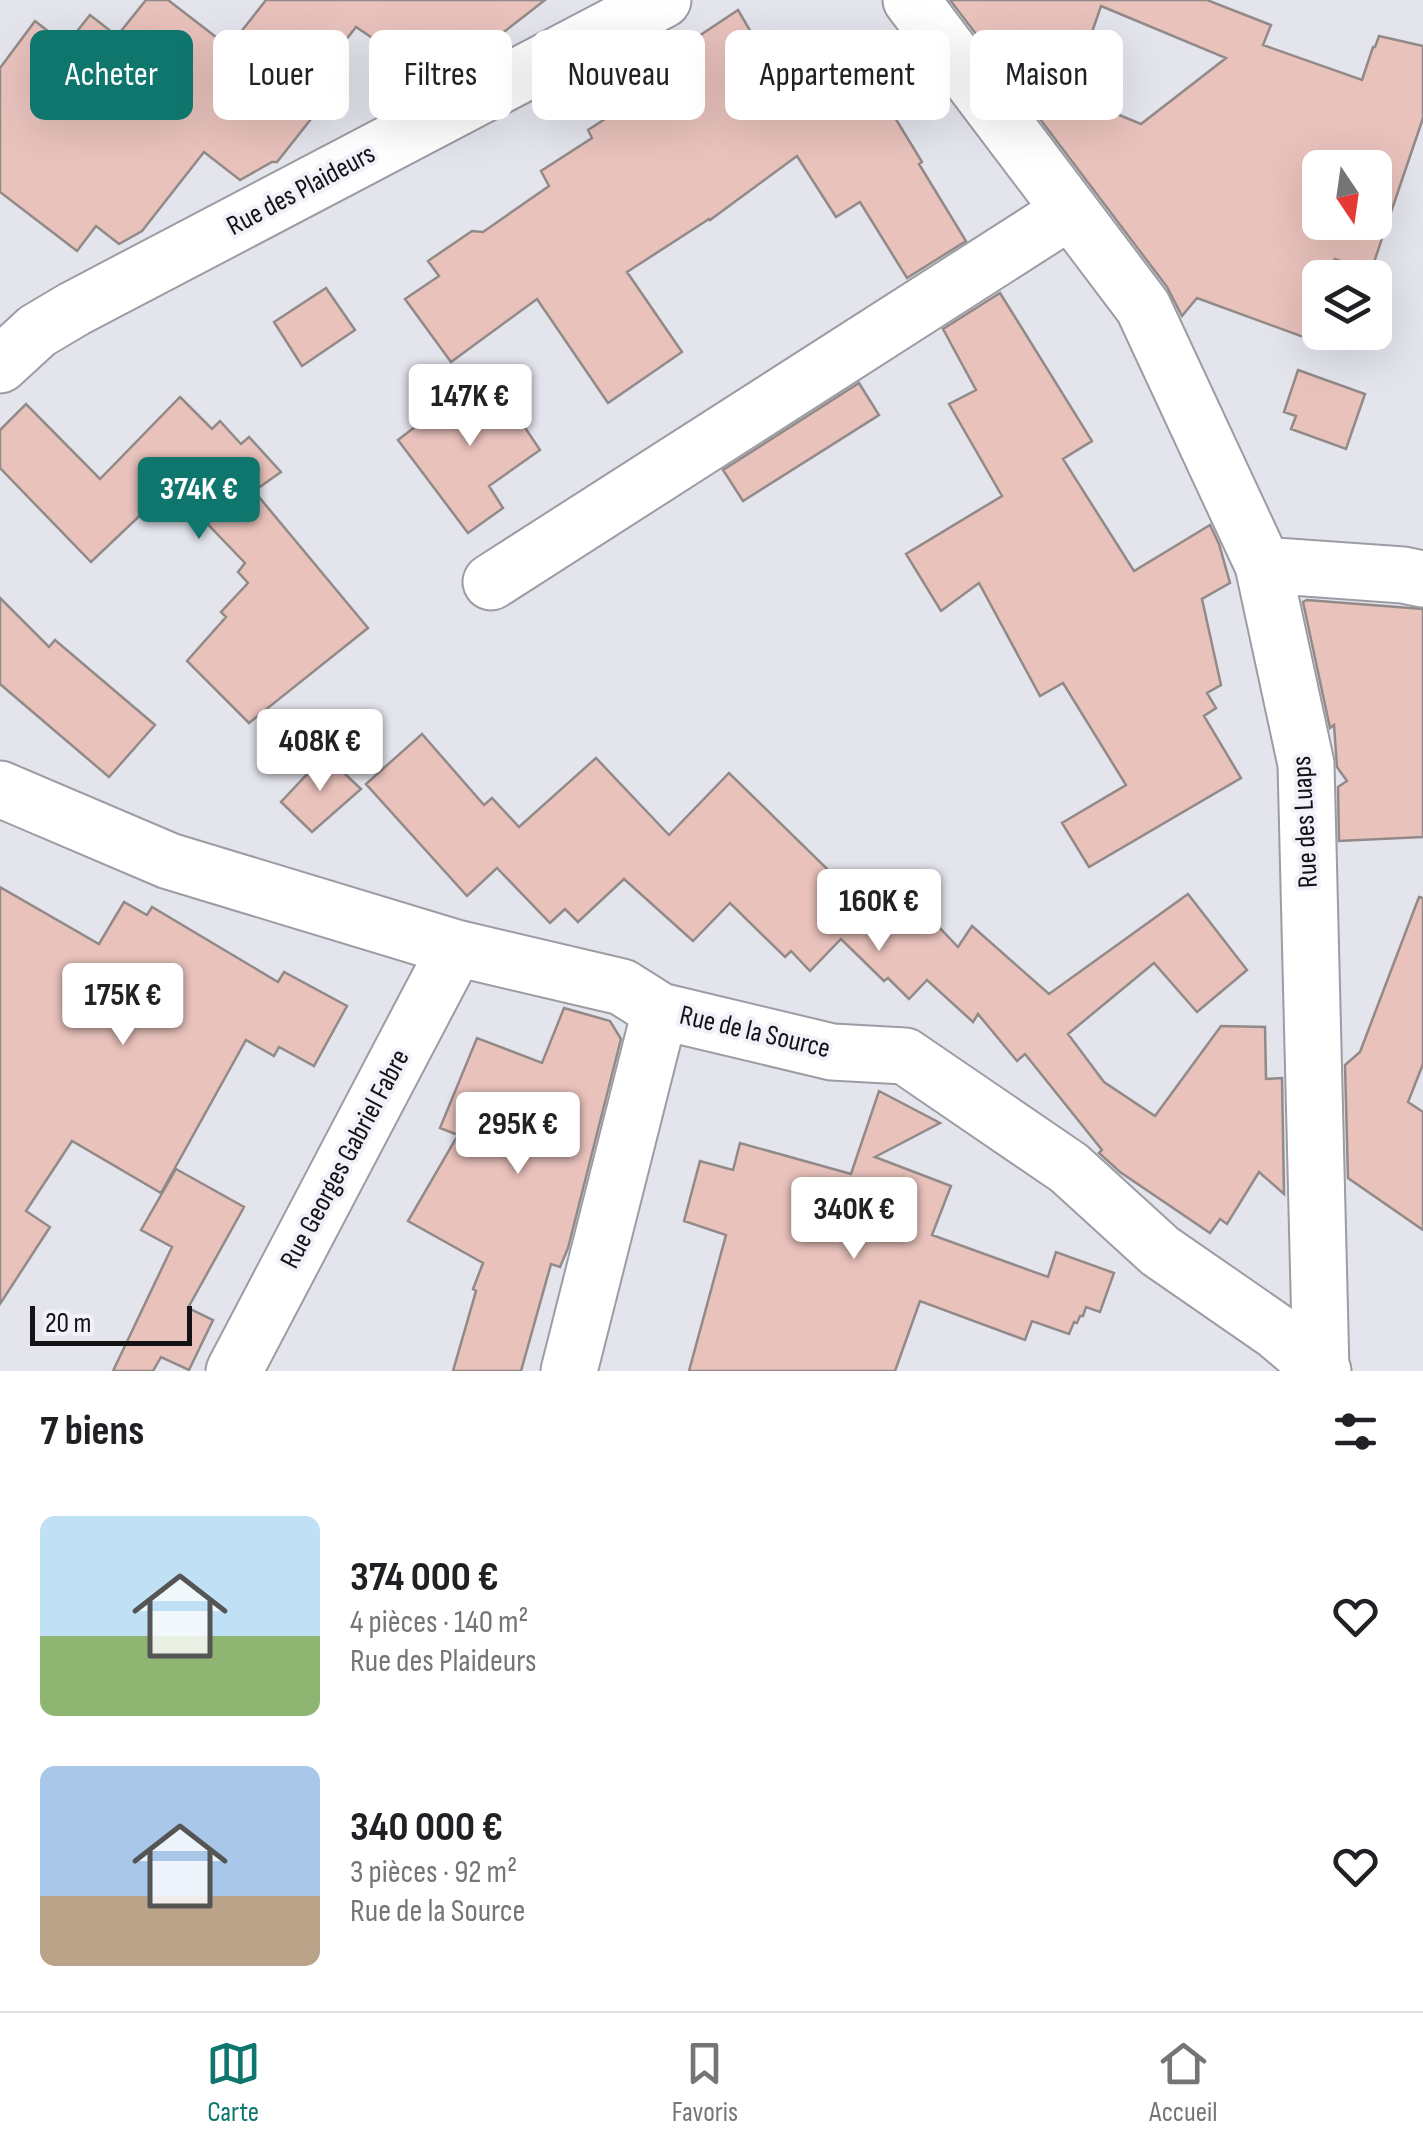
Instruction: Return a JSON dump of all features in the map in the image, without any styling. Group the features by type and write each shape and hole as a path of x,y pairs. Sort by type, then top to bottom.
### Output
{"street":[{"name":"Rue des Plaideurs","path":"0,365 37,332 74,309 663,0"},
{"name":"Rue des Luaps","path":"911,0 1143,307 1263,565 1306,764 1322,1370"},
{"path":"491,582 1070,210"},
{"path":"1263,565 1423,578"},
{"name":"Rue de la Source","path":"0,789 169,861 456,948 622,987 660,1011 832,1052 905,1056 1069,1168 1160,1252 1277,1332 1322,1370"},
{"name":"Rue Georges Gabriel Fabre","path":"234,1371 456,948"},
{"path":"569,1371 660,1011"}],"building":[{"path":"146,0 168,0 213,35 213,120 310,120 277,162 240,180 204,152 142,231 119,244 96,226 77,251 0,192 0,68 35,21 47,30 30,30 30,120 193,120 193,30 122,30"},
{"path":"266,0 545,0 506,30 369,30 369,36 356,27 349,36 349,30 242,30"},
{"path":"950,0 1207,0 1271,25 1263,45 1362,80 1379,36 1423,46 1423,118 1392,209 1392,150 1302,150 1302,240 1382,240 1375,260 1302,260 1302,337 1197,298 1182,316 1167,287 1041,120 1123,120 1123,117 1141,124 1226,58 1101,6 1093,30 973,30"},
{"path":"738,10 750,30 725,30 725,120 896,120 966,241 907,278 860,202 836,217 797,156 710,220 627,272 682,352 608,403 537,299 451,362 405,299 439,276 428,261 472,231 483,232 549,186 541,171 592,138 588,130 603,120 705,120 705,32"},
{"path":"90,15 109,30 78,30"},
{"path":"326,288 355,330 302,366 274,322"},
{"path":"1000,293 1092,441 1063,459 1134,571 1210,525 1230,583 1202,599 1221,685 1207,693 1216,708 1204,716 1241,778 1089,867 1062,823 1126,785 1063,683 1040,696 979,583 941,611 906,554 1002,496 949,404 976,390 943,329"},
{"path":"1298,370 1365,394 1346,449 1291,429 1296,416 1284,412"},
{"path":"487,371 540,450 489,486 503,508 468,533 398,440"},
{"path":"859,383 879,415 743,501 723,470"},
{"path":"180,397 212,429 220,421 241,444 249,437 281,472 254,491 368,628 249,723 187,661 226,617 221,612 248,583 238,572 245,563 171,486 91,562 0,468 0,430 26,404 100,479"},
{"path":"0,598 49,647 55,640 155,725 109,777 0,684"},
{"path":"1303,602 1423,609 1423,837 1339,841 1338,787 1347,781 1337,767 1334,725 1330,728"},
{"path":"422,734 484,805 492,798 519,827 596,758 669,835 729,773 869,910 897,883 958,947 972,926 1049,994 1188,894 1247,970 1197,1012 1154,963 1068,1034 1104,1082 1155,1116 1221,1026 1265,1027 1266,1079 1282,1078 1284,1194 1259,1172 1227,1224 1220,1219 1210,1233 1120,1172 1099,1153 1102,1150 1025,1054 1017,1061 978,1014 973,1022 927,980 909,999 888,978 884,981 841,939 810,971 791,951 785,957 730,903 693,941 624,879 578,922 565,909 550,923 497,868 467,896 366,784"},
{"path":"325,755 361,789 312,832 281,802"},
{"path":"0,887 99,944 124,902 147,915 152,907 278,982 284,972 347,1006 314,1066 279,1047 274,1056 246,1040 161,1193 72,1141 26,1211 50,1227 0,1304"},
{"path":"1419,897 1423,898 1423,1064 1408,1102 1423,1112 1423,1230 1348,1178 1345,1065 1360,1052"},
{"path":"564,1008 610,1021 621,1039 568,1248 560,1267 551,1264 521,1371 453,1371 483,1263 408,1221 458,1135 440,1128 477,1038 542,1063"},
{"path":"879,1091 940,1123 875,1157 951,1186 932,1235 1048,1277 1056,1252 1114,1273 1100,1312 1086,1307 1069,1334 1032,1321 1025,1340 920,1301 895,1371 689,1371 726,1235 684,1221 700,1161 733,1170 740,1143 851,1174"},
{"path":"176,1169 244,1207 188,1308 213,1320 189,1370 161,1357 153,1371 113,1371 172,1247 141,1230"}]}
